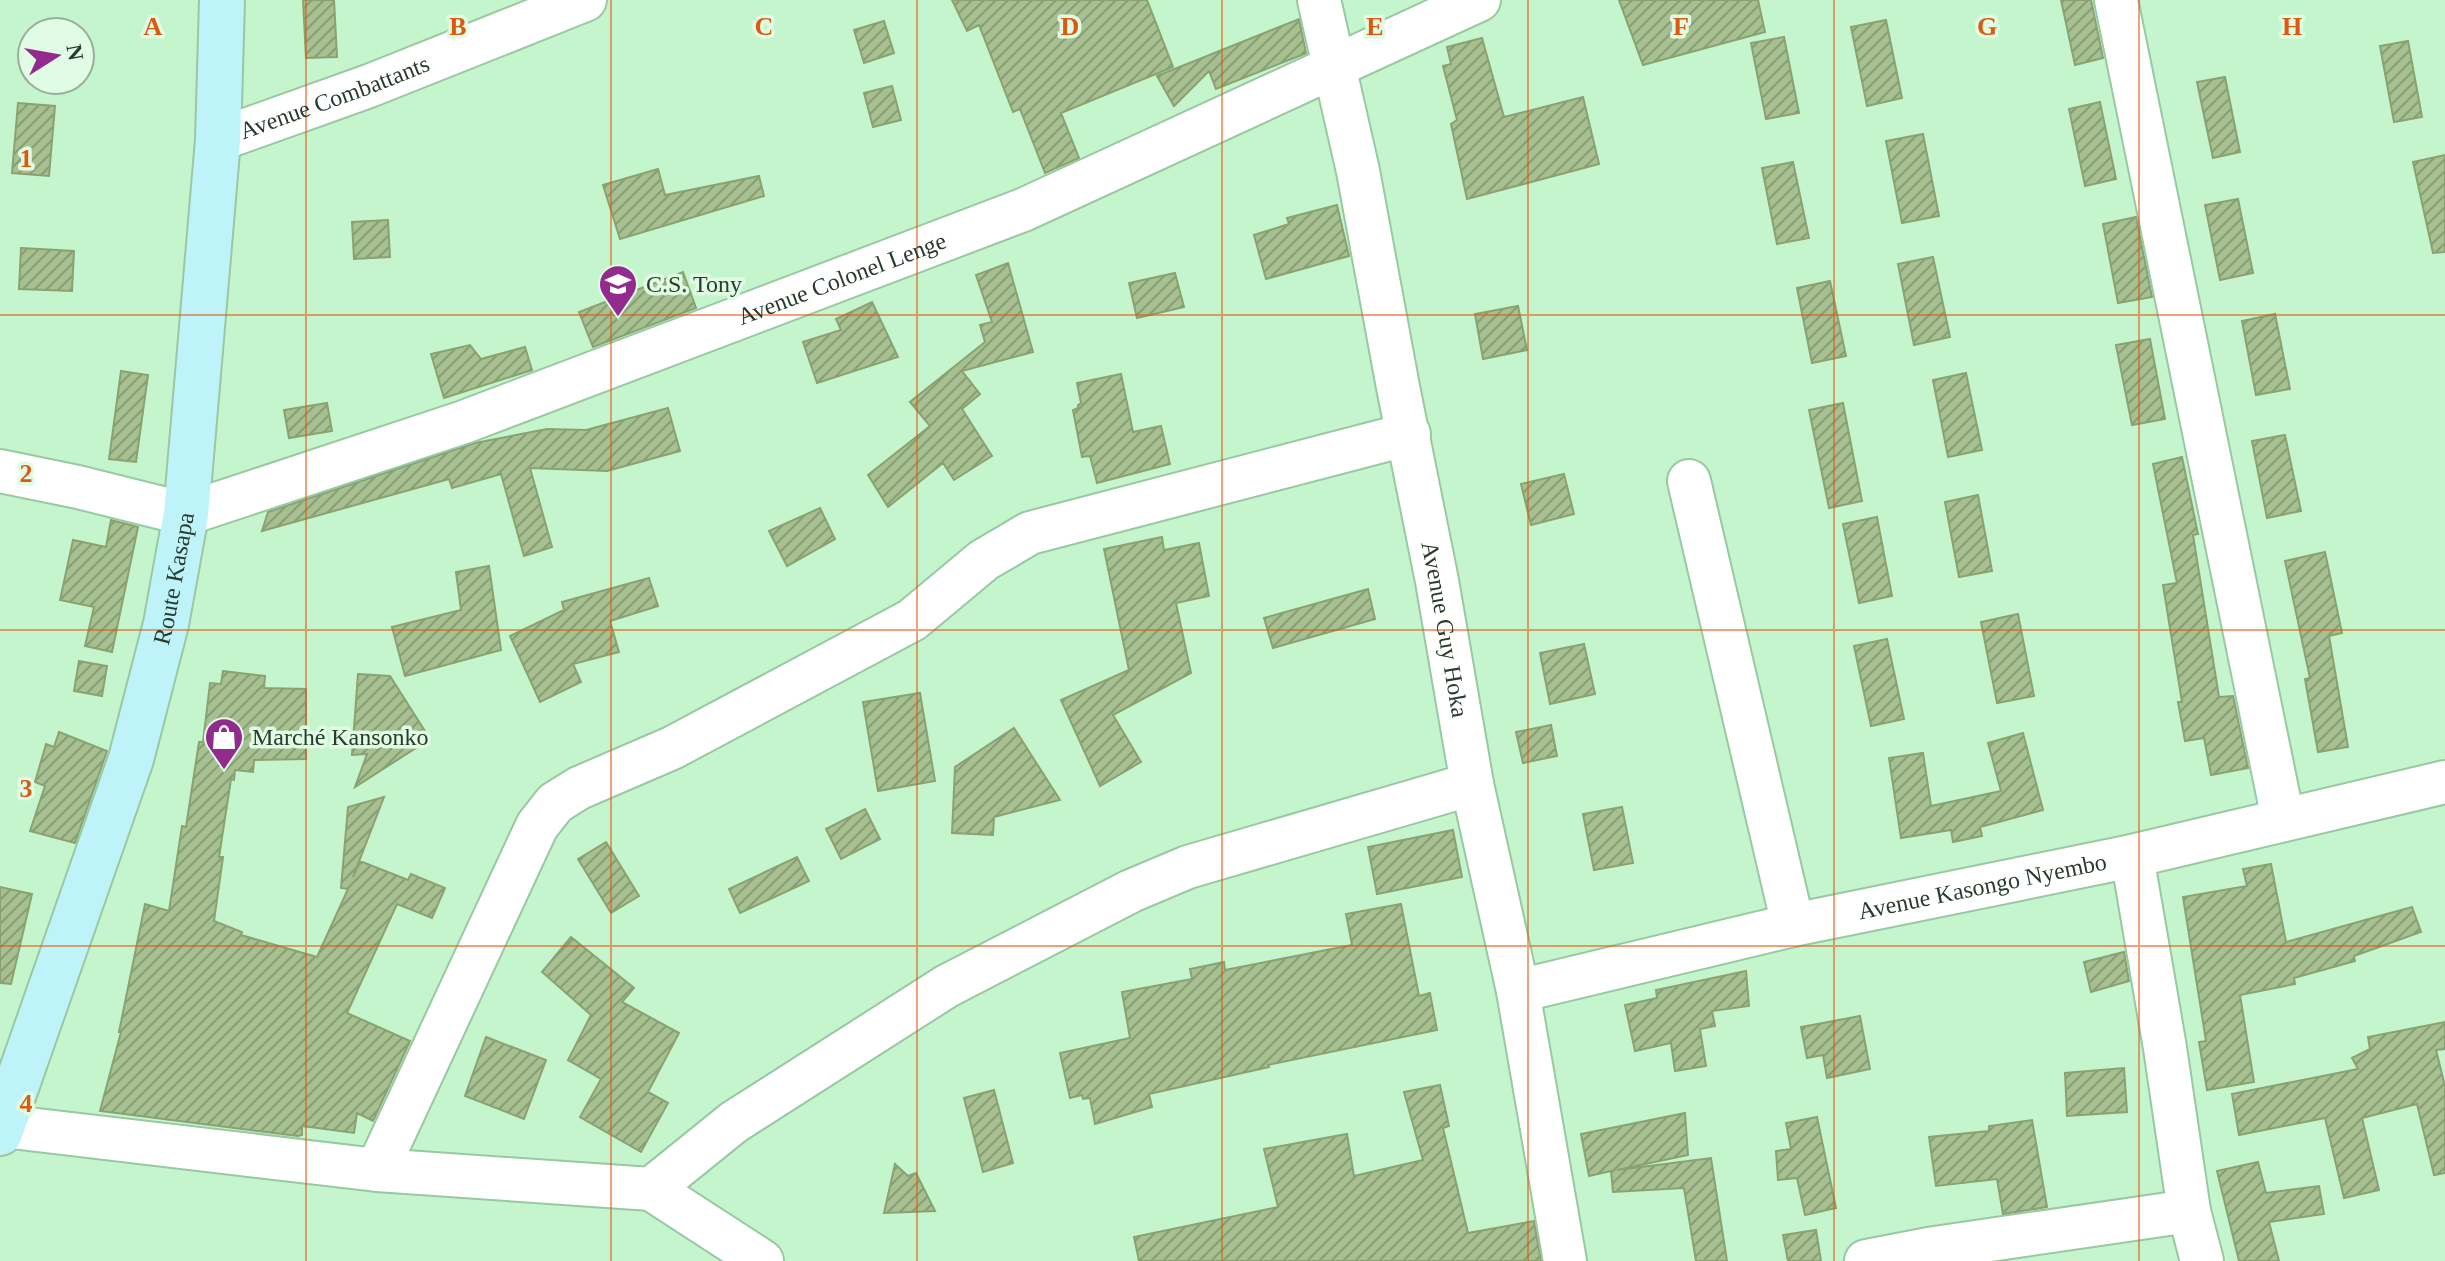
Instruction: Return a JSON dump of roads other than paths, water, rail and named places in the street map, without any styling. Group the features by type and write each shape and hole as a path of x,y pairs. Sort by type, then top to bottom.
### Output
{"main road":[{"name":"Route Kasapa","path":"1,1130 131,759 166,624 186,514 218,140 222,0"}],"street":[{"name":"Avenue Combattants","path":"218,140 369,86 585,0"},
{"name":"Avenue Guy Hoka","path":"1319,0 1358,171 1461,710 1472,784 1518,991 1565,1261"},
{"name":"Avenue Colonel Lenge","path":"186,514 464,422 1023,210 1479,0"},
{"path":"2116,0 2283,819"},
{"path":"377,1170 537,826 555,803 579,788 672,748 912,620 984,560 1030,533 1409,434"},
{"path":"0,471 186,514"},
{"path":"1689,481 1793,925"},
{"name":"Avenue Kasongo Nyembo","path":"1518,991 1793,925 2132,856 2445,782"},
{"path":"651,1189 734,1122 947,986 1131,891 1188,867 1472,784"},
{"path":"2132,856 2189,1211 2202,1261"},
{"path":"1,1130 377,1170 651,1189 762,1261"},
{"path":"1866,1261 2189,1211"}],"place":[{"name":"C.S. Tony","path":"618,318"},
{"name":"Marché Kansonko","path":"224,771"}]}
